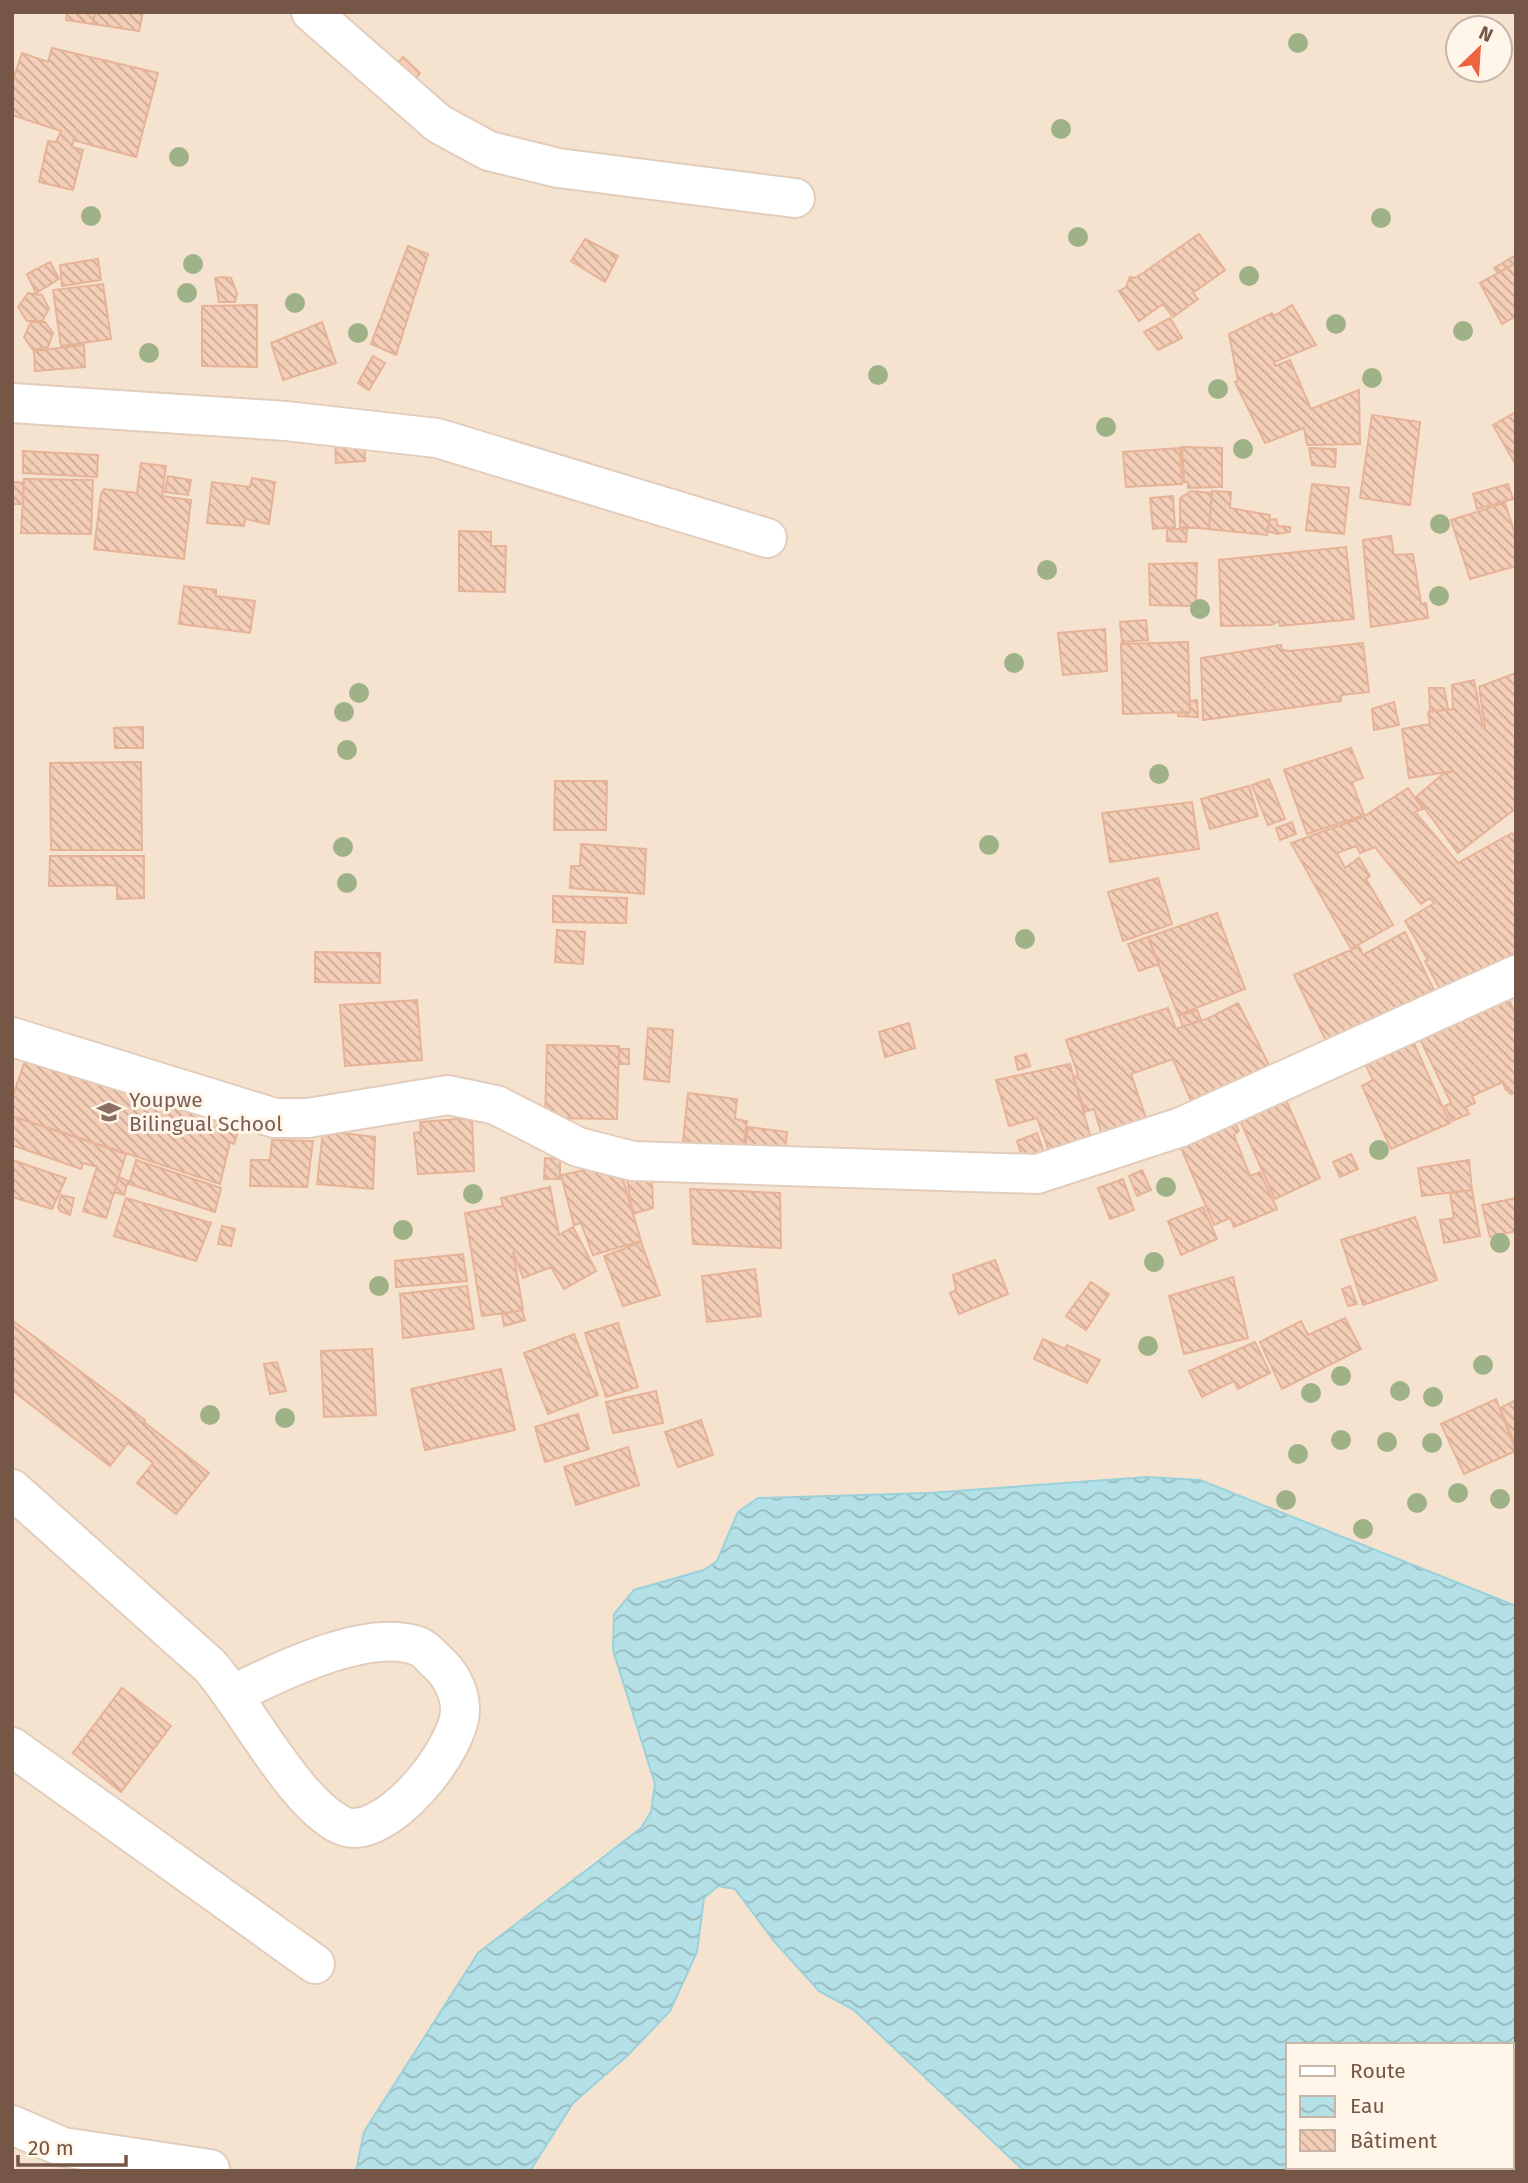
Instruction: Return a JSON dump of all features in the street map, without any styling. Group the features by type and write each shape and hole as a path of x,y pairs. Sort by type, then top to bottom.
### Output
{"street":[{"path":"311,12 439,124 489,151 558,168 795,198"},
{"path":"12,403 286,421 437,438 767,538"},
{"path":"12,1037 275,1118 308,1118 448,1095 496,1105 578,1147 633,1161 1037,1174 1181,1127 1516,975"},
{"path":"12,1489 182,1639 234,1694 266,1746 321,1812 342,1826 363,1828 379,1823 408,1800 454,1733 461,1707 449,1672 421,1647 391,1643 363,1645 324,1654 234,1694"},
{"path":"12,1747 316,1964"},
{"path":"12,2125 63,2147 210,2169"}],"shaded area":[{"path":"12,12 1516,12 1516,1606 1200,1480 1147,1477 929,1493 758,1498 717,1561 704,1570 634,1590 613,1650 655,1784 651,1812 641,1828 585,1868 364,2132 356,2171 12,2171"},
{"path":"718,1886 735,1889 774,1941 819,1991 854,2010 1024,2171 530,2171 573,2103 628,2055 697,1952 704,1898"}],"water":[{"path":"1147,1477 1200,1480 1516,1606 1516,2171 1024,2171 854,2010 819,1991 774,1941 735,1889 718,1886 704,1898 697,1952 670,2011 628,2055 573,2103 530,2171 356,2171 364,2132 478,1953 641,1828 651,1812 655,1784 613,1650 614,1614 634,1590 704,1570 717,1561 738,1512 758,1498 929,1493"}],"building":[{"path":"67,12 95,12 93,24 66,20"},
{"path":"95,12 143,12 139,31 93,24"},
{"path":"52,48 158,73 136,157 76,141 75,136 72,147 83,150 73,190 39,182 48,141 56,142 61,131 12,115 12,83 22,53 48,62"},
{"path":"403,57 420,73 414,80 397,64"},
{"path":"1199,234 1225,270 1193,293 1198,299 1173,317 1163,304 1139,321 1119,291 1126,287 1130,277 1134,278 1143,273"},
{"path":"585,239 618,256 605,282 571,261"},
{"path":"408,246 428,254 396,355 371,344"},
{"path":"1516,255 1516,263 1498,273 1494,268"},
{"path":"98,259 101,280 62,286 60,265"},
{"path":"50,262 59,279 36,293 27,274"},
{"path":"1516,263 1516,316 1502,324 1480,283"},
{"path":"215,278 231,278 237,293 235,302 219,302"},
{"path":"103,284 111,339 61,346 53,290"},
{"path":"28,293 42,295 49,309 42,321 27,321 18,307"},
{"path":"257,305 257,367 202,366 202,306"},
{"path":"1292,305 1316,345 1274,362 1275,366 1290,360 1311,409 1359,390 1360,444 1307,445 1304,428 1265,443 1235,382 1238,381 1229,334 1272,313 1274,316"},
{"path":"1170,318 1182,338 1158,350 1144,332"},
{"path":"31,322 45,322 53,333 48,347 33,350 24,337"},
{"path":"322,322 336,363 283,380 271,343"},
{"path":"84,345 85,367 35,371 34,351"},
{"path":"373,356 385,363 369,390 358,383"},
{"path":"1516,412 1516,465 1493,425"},
{"path":"1372,415 1420,422 1410,505 1360,498"},
{"path":"364,433 365,461 336,463 335,437"},
{"path":"1182,447 1222,448 1222,487 1188,488 1188,482 1184,482"},
{"path":"1180,448 1182,484 1126,487 1123,452"},
{"path":"1309,448 1336,449 1335,467 1312,465"},
{"path":"23,451 98,455 97,477 23,473"},
{"path":"141,463 166,466 162,496 191,500 184,559 94,549 101,494 104,489 137,493"},
{"path":"168,476 191,480 188,495 165,492"},
{"path":"252,478 275,482 269,524 245,519 244,526 207,523 212,482 250,487"},
{"path":"24,479 93,480 91,534 21,533"},
{"path":"12,482 24,483 23,504 12,504"},
{"path":"1312,484 1349,488 1344,534 1306,530"},
{"path":"1508,484 1513,499 1477,509 1473,494"},
{"path":"1191,491 1212,493 1209,529 1180,527 1180,498"},
{"path":"1212,491 1231,492 1230,508 1270,515 1267,535 1209,529"},
{"path":"1173,496 1175,527 1153,529 1150,498"},
{"path":"1505,503 1516,537 1516,566 1470,579 1451,520"},
{"path":"1276,519 1278,526 1290,527 1290,532 1277,534 1268,531 1269,520"},
{"path":"1167,529 1187,529 1186,542 1167,541"},
{"path":"459,531 491,532 491,546 506,546 505,592 459,591"},
{"path":"1391,536 1394,555 1413,554 1421,604 1426,603 1428,618 1371,627 1363,540"},
{"path":"1346,547 1354,619 1280,626 1279,621 1271,625 1221,626 1219,560"},
{"path":"1197,563 1196,606 1150,605 1149,564"},
{"path":"184,586 216,590 216,596 255,601 250,633 179,624"},
{"path":"1146,620 1148,640 1122,642 1120,622"},
{"path":"1105,629 1107,671 1063,675 1058,633"},
{"path":"1188,642 1190,712 1123,714 1121,644"},
{"path":"1363,643 1369,692 1341,695 1341,701 1203,720 1201,658 1281,645 1282,650 1290,651"},
{"path":"1516,673 1516,808 1458,853 1416,797 1443,774 1453,771 1409,778 1402,729 1430,724 1428,712 1453,709 1452,685 1474,680 1483,728 1479,687"},
{"path":"1429,688 1444,688 1448,709 1430,712"},
{"path":"1197,700 1198,717 1178,716 1178,713 1190,712 1190,701"},
{"path":"1394,702 1399,725 1374,730 1372,709"},
{"path":"143,727 143,748 115,748 114,728"},
{"path":"1351,748 1363,778 1352,782 1364,815 1307,834 1284,770"},
{"path":"141,762 142,850 51,850 50,763"},
{"path":"1269,779 1285,819 1268,825 1252,785"},
{"path":"555,781 607,781 606,830 554,830"},
{"path":"1249,786 1258,816 1210,829 1201,799"},
{"path":"1408,788 1423,809 1415,812 1458,863 1512,833 1516,839 1516,953 1440,989 1425,961 1428,960 1405,921 1434,903 1430,898 1421,904 1375,847 1360,853 1356,846 1337,853 1345,868 1359,858 1370,876 1366,879 1393,925 1351,949 1291,843 1363,817"},
{"path":"1192,802 1199,849 1110,862 1102,813"},
{"path":"1292,822 1296,834 1280,840 1276,828"},
{"path":"581,844 646,849 644,894 570,888 571,866 580,866"},
{"path":"50,856 144,856 144,898 117,899 117,885 49,886"},
{"path":"1158,878 1172,924 1123,941 1108,892"},
{"path":"553,896 627,898 626,923 553,922"},
{"path":"1217,913 1245,989 1178,1015 1148,937"},
{"path":"557,930 585,932 583,964 555,962"},
{"path":"1405,932 1434,990 1326,1041 1294,975 1359,946 1363,955"},
{"path":"1148,937 1159,964 1139,971 1128,944"},
{"path":"315,952 380,953 380,983 315,982"},
{"path":"1503,986 1516,1016 1516,1092 1511,1094 1505,1089 1503,1082 1472,1096 1475,1103 1466,1107 1469,1114 1452,1121 1445,1106 1451,1103 1416,1031"},
{"path":"417,1000 422,1060 345,1066 340,1005"},
{"path":"1238,1003 1269,1065 1192,1103 1173,1059 1131,1074 1147,1121 1102,1135 1094,1109 1085,1112 1073,1077 1078,1075 1066,1040 1168,1008 1176,1029 1209,1018"},
{"path":"1197,1010 1201,1020 1183,1027 1179,1016"},
{"path":"909,1023 915,1048 885,1057 879,1032"},
{"path":"648,1028 673,1030 669,1082 644,1079"},
{"path":"1407,1028 1450,1123 1391,1149 1362,1086 1373,1080 1359,1051"},
{"path":"547,1045 619,1046 617,1119 545,1118"},
{"path":"619,1049 629,1049 629,1064 619,1064"},
{"path":"1026,1054 1030,1066 1018,1070 1015,1057"},
{"path":"26,1058 239,1128 234,1144 230,1142 220,1184 12,1116 12,1098"},
{"path":"1070,1064 1092,1142 1050,1154 1037,1118 1009,1126 996,1080"},
{"path":"688,1093 737,1099 735,1119 747,1121 743,1150 683,1141"},
{"path":"1283,1093 1320,1178 1275,1199 1238,1116"},
{"path":"1230,1112 1239,1131 1234,1135 1250,1176 1260,1172 1277,1209 1234,1227 1230,1218 1214,1225 1175,1134"},
{"path":"12,1116 126,1154 106,1218 83,1211 97,1167 83,1163 81,1169 12,1145"},
{"path":"472,1118 474,1171 418,1174 414,1133 421,1132 420,1122"},
{"path":"748,1127 787,1132 785,1153 745,1148"},
{"path":"323,1131 375,1137 373,1189 317,1184"},
{"path":"1037,1133 1044,1152 1023,1159 1017,1141"},
{"path":"272,1140 313,1141 307,1187 250,1186 251,1160 270,1160"},
{"path":"1351,1154 1358,1169 1340,1177 1333,1162"},
{"path":"545,1158 560,1159 560,1179 544,1179"},
{"path":"12,1160 66,1178 52,1209 12,1197"},
{"path":"136,1160 221,1188 215,1212 129,1184"},
{"path":"1469,1160 1472,1190 1422,1196 1418,1168"},
{"path":"618,1163 641,1241 593,1255 581,1223 574,1225 561,1175"},
{"path":"1142,1170 1151,1190 1137,1196 1129,1176"},
{"path":"652,1173 653,1208 633,1214 626,1174"},
{"path":"119,1177 128,1181 124,1195 114,1192"},
{"path":"1123,1179 1134,1210 1110,1219 1098,1188"},
{"path":"550,1187 559,1235 573,1227 596,1271 564,1289 551,1267 523,1278 513,1251 523,1310 482,1316 465,1213 503,1206 501,1198"},
{"path":"690,1189 780,1193 781,1248 693,1244"},
{"path":"1472,1190 1480,1236 1444,1243 1440,1220 1454,1218 1450,1193"},
{"path":"61,1195 74,1198 70,1215 60,1211 58,1207"},
{"path":"126,1198 211,1223 196,1261 114,1236"},
{"path":"1516,1198 1516,1231 1490,1237 1482,1205"},
{"path":"1203,1207 1217,1239 1181,1255 1168,1221"},
{"path":"1415,1217 1437,1280 1363,1305 1341,1240"},
{"path":"222,1226 235,1229 231,1246 218,1244"},
{"path":"641,1242 660,1295 623,1306 604,1256"},
{"path":"463,1254 467,1281 396,1287 395,1261"},
{"path":"995,1260 1008,1294 959,1314 950,1293 956,1290 953,1275"},
{"path":"755,1269 761,1316 707,1322 702,1276"},
{"path":"1233,1277 1248,1338 1184,1354 1169,1296"},
{"path":"1091,1282 1109,1294 1086,1330 1066,1316"},
{"path":"467,1286 474,1329 403,1338 400,1294"},
{"path":"1350,1286 1357,1304 1348,1306 1342,1289"},
{"path":"522,1310 525,1320 504,1326 502,1314"},
{"path":"1345,1318 1361,1349 1282,1389 1260,1342 1301,1321 1308,1335"},
{"path":"12,1320 145,1420 144,1422 209,1473 176,1514 137,1483 153,1463 128,1443 110,1466 12,1390"},
{"path":"618,1323 638,1387 606,1397 585,1333"},
{"path":"574,1334 598,1395 548,1414 524,1353"},
{"path":"1043,1339 1065,1349 1067,1345 1100,1360 1087,1383 1034,1359"},
{"path":"1255,1342 1270,1373 1238,1389 1234,1381 1202,1397 1189,1371"},
{"path":"372,1349 376,1415 324,1417 321,1351"},
{"path":"277,1362 286,1391 270,1394 264,1364"},
{"path":"501,1369 515,1430 425,1450 411,1389"},
{"path":"656,1391 663,1423 613,1433 606,1402"},
{"path":"1496,1399 1516,1451 1464,1474 1441,1424"},
{"path":"1516,1400 1516,1447 1500,1408"},
{"path":"578,1414 589,1449 545,1462 535,1427"},
{"path":"701,1420 713,1455 678,1467 665,1432"},
{"path":"628,1447 639,1485 576,1505 564,1467"},
{"path":"122,1688 171,1726 121,1792 73,1753"}],"place":[{"name":"Youpwe Bilingual School","path":"109,1112"}]}
